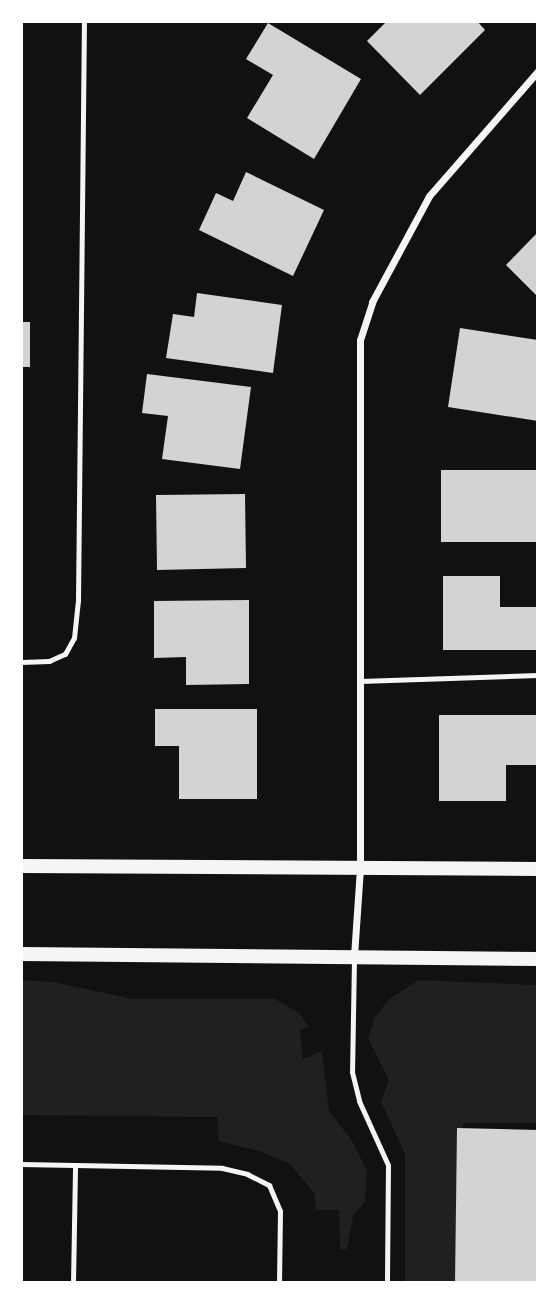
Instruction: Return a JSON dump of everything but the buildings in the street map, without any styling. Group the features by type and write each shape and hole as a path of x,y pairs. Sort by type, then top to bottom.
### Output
{"main road":[{"path":"21,866 538,869"},
{"path":"21,954 538,959"}],"street":[{"path":"354,956 360,868 360,340 372,302 429,196 538,71"}],"lane":[{"path":"21,662 49,661 65,654 74,638 78,601 84,21"},
{"path":"360,681 538,676"},
{"path":"354,956 352,1072 359,1101 388,1165 387,1283"},
{"path":"21,1164 222,1168 247,1174 269,1185 280,1211 279,1283"},
{"path":"73,1283 75,1165"}],"shaded area":[{"path":"21,980 54,982 132,999 275,999 299,1013 309,1027 300,1030 303,1059 322,1051 329,1111 352,1141 367,1171 365,1201 353,1216 347,1249 340,1249 339,1210 316,1210 314,1193 290,1164 259,1151 219,1141 217,1117 21,1115"},
{"path":"419,980 538,985 538,1123 463,1123 460,1283 405,1283 405,1154 381,1102 389,1080 368,1038 374,1019 389,999"}]}
